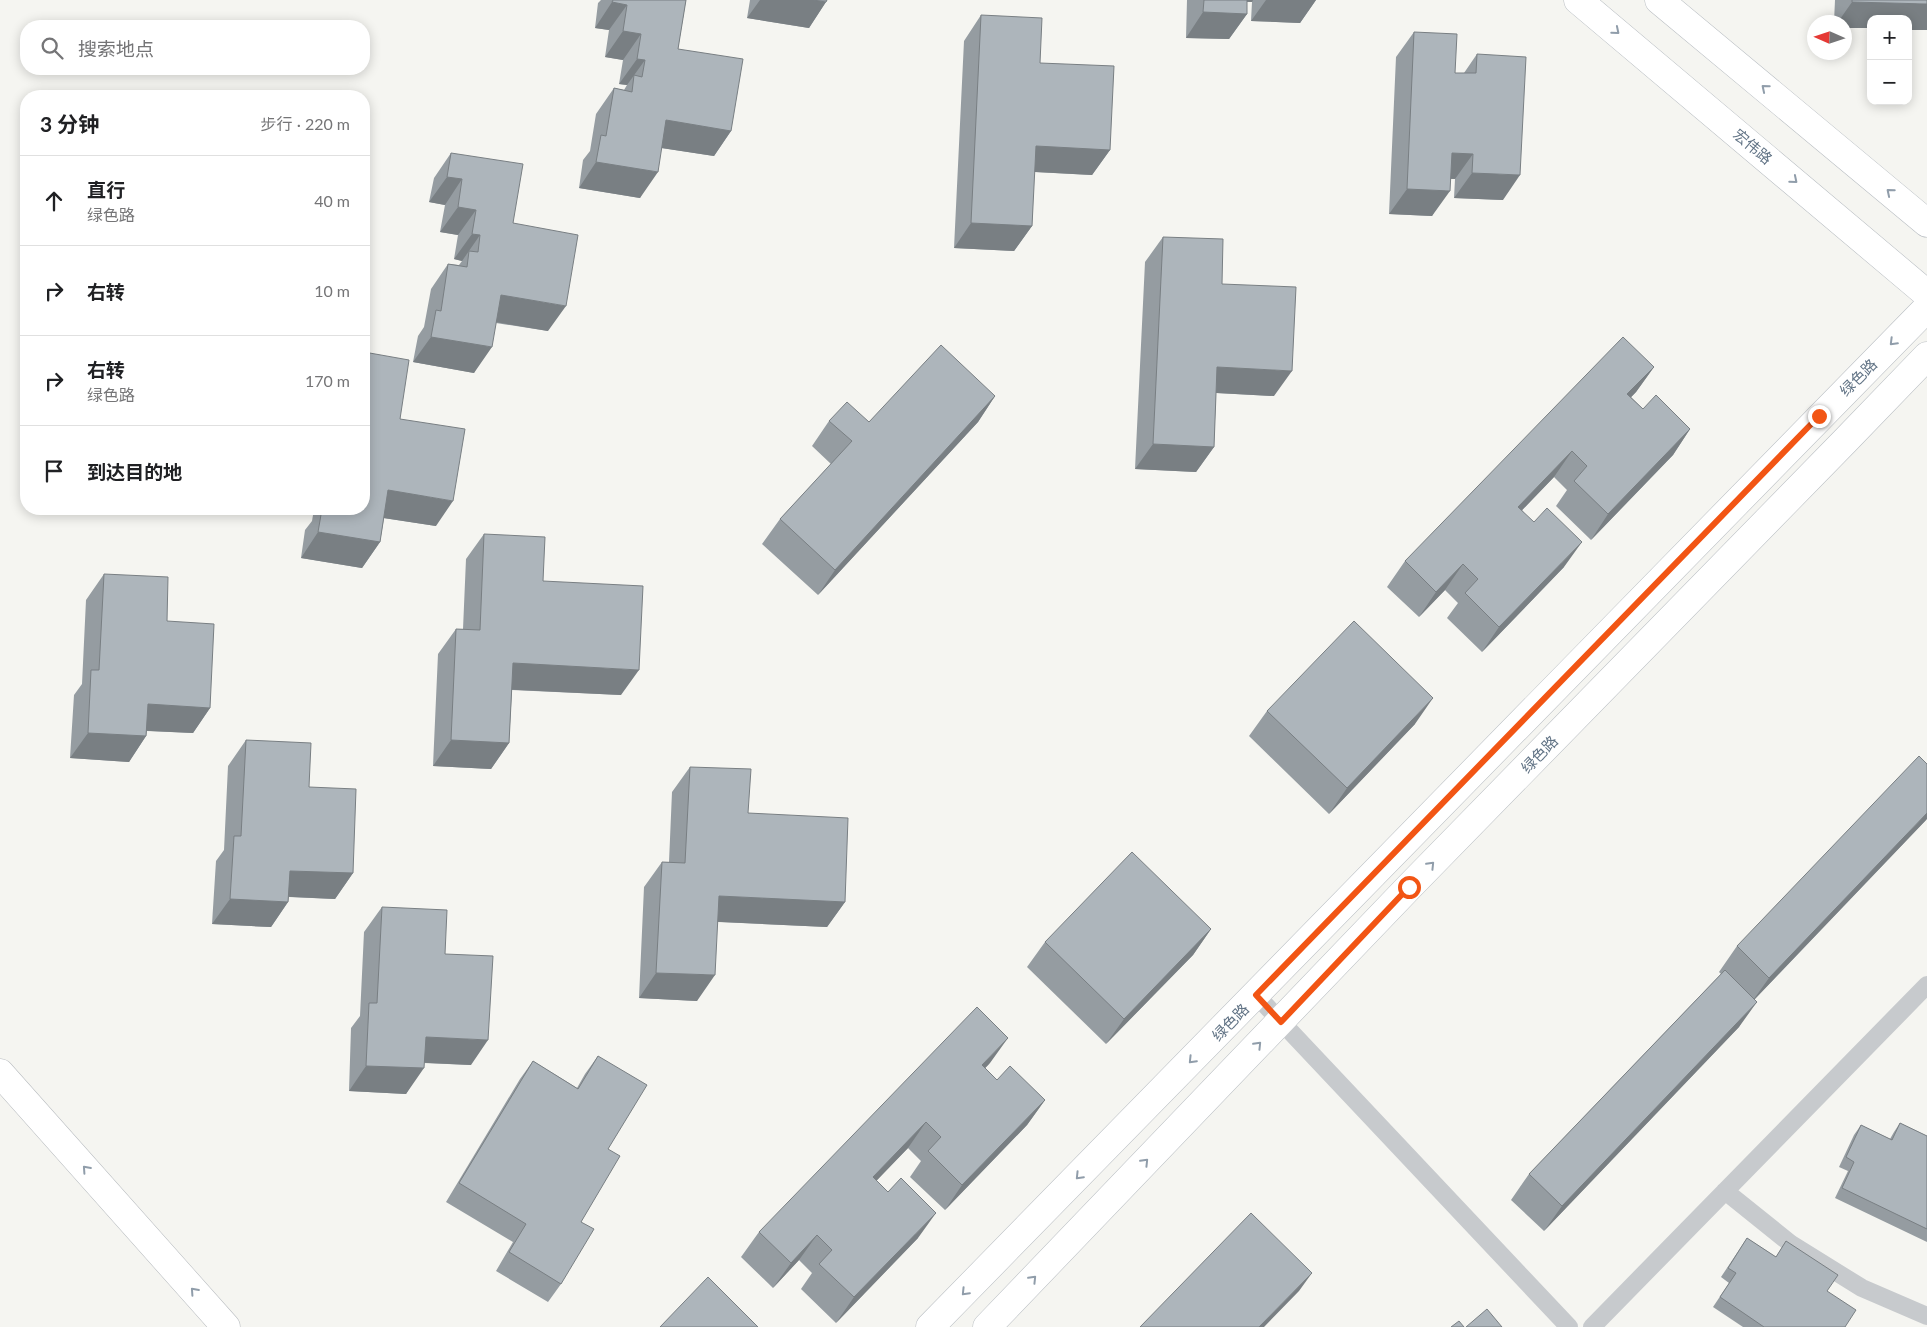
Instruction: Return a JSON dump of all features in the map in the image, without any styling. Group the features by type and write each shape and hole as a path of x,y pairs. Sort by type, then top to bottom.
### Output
{"main road":[{"name":"宏伟路","path":"1578,0 1927,294"},
{"path":"1660,0 1927,223"},
{"name":"绿色路","path":"930,1327 1927,308"},
{"name":"绿色路","path":"987,1327 1416,880 1927,356"},
{"path":"0,1073 226,1327"}],"lane":[{"path":"1592,1327 1927,985"},
{"path":"1256,995 1569,1327"},
{"path":"1725,1191 1790,1244 1862,1288 1927,1316"}],"building":[{"path":"613,0 686,0 678,49 743,59 731,131 666,120 658,172 596,162 601,135 606,136 614,88 632,92 634,75 642,77 645,60 637,59 641,34 623,31 627,5 612,2"},
{"path":"1204,0 1247,0 1247,14 1203,12"},
{"path":"1852,0 1927,0 1927,4 1852,2"},
{"path":"981,15 1042,18 1040,63 1114,66 1110,150 1036,146 1032,226 971,223"},
{"path":"1414,32 1457,34 1455,73 1476,73 1477,54 1526,57 1520,175 1472,173 1473,154 1452,153 1450,191 1407,189"},
{"path":"451,153 523,164 513,223 578,235 566,306 501,295 492,347 431,337 436,310 441,311 448,264 467,267 469,251 478,252 480,235 472,234 476,210 458,207 462,179 447,177"},
{"path":"1163,237 1223,239 1222,284 1296,287 1292,371 1217,367 1214,447 1153,444"},
{"path":"1623,337 1654,367 1627,394 1643,409 1656,395 1690,429 1608,514 1574,481 1587,466 1572,451 1518,507 1534,522 1547,508 1582,542 1499,627 1465,593 1478,579 1463,564 1436,592 1405,561"},
{"path":"941,345 995,396 835,570 780,519 852,441 829,421 847,402 869,422"},
{"path":"370,353 409,360 400,419 465,429 453,501 388,490 380,542 318,532 321,515 370,515"},
{"path":"484,534 545,537 543,581 643,586 639,670 513,663 509,743 451,740 456,629 480,630"},
{"path":"104,574 168,577 167,621 214,624 210,708 148,704 146,736 88,733 91,670 99,670"},
{"path":"1354,621 1433,698 1347,788 1267,711"},
{"path":"246,740 311,743 309,787 356,789 353,873 290,871 288,902 230,899 234,836 241,836"},
{"path":"1919,756 1927,764 1927,813 1769,978 1737,946"},
{"path":"690,767 751,769 748,813 848,818 845,902 719,896 715,975 656,973 662,862 685,863"},
{"path":"1132,852 1211,929 1124,1019 1045,942"},
{"path":"382,907 447,910 445,954 493,956 488,1040 426,1037 424,1068 366,1066 369,1003 377,1003"},
{"path":"1725,970 1757,1002 1562,1206 1529,1174"},
{"path":"977,1007 1008,1038 982,1065 997,1080 1010,1066 1045,1100 962,1185 928,1151 941,1137 926,1122 873,1177 888,1192 901,1178 936,1213 854,1297 819,1264 832,1250 817,1235 791,1263 759,1232"},
{"path":"598,1056 647,1085 608,1149 620,1156 581,1222 594,1229 561,1284 509,1252 526,1224 459,1183 533,1061 578,1089"},
{"path":"1900,1123 1927,1136 1927,1229 1842,1188 1854,1162 1846,1157 1861,1125 1892,1140"},
{"path":"1251,1213 1312,1273 1259,1327 1140,1327"},
{"path":"1747,1238 1776,1257 1786,1241 1838,1275 1827,1291 1856,1310 1845,1327 1764,1327 1720,1297 1736,1273 1728,1268"},
{"path":"708,1277 758,1327 660,1327"},
{"path":"1487,1309 1502,1327 1466,1327"},
{"path":"1459,1321 1464,1327 1451,1327"}],"route":[{"path":"1409,887 1281,1022 1256,995 1819,416"}]}
